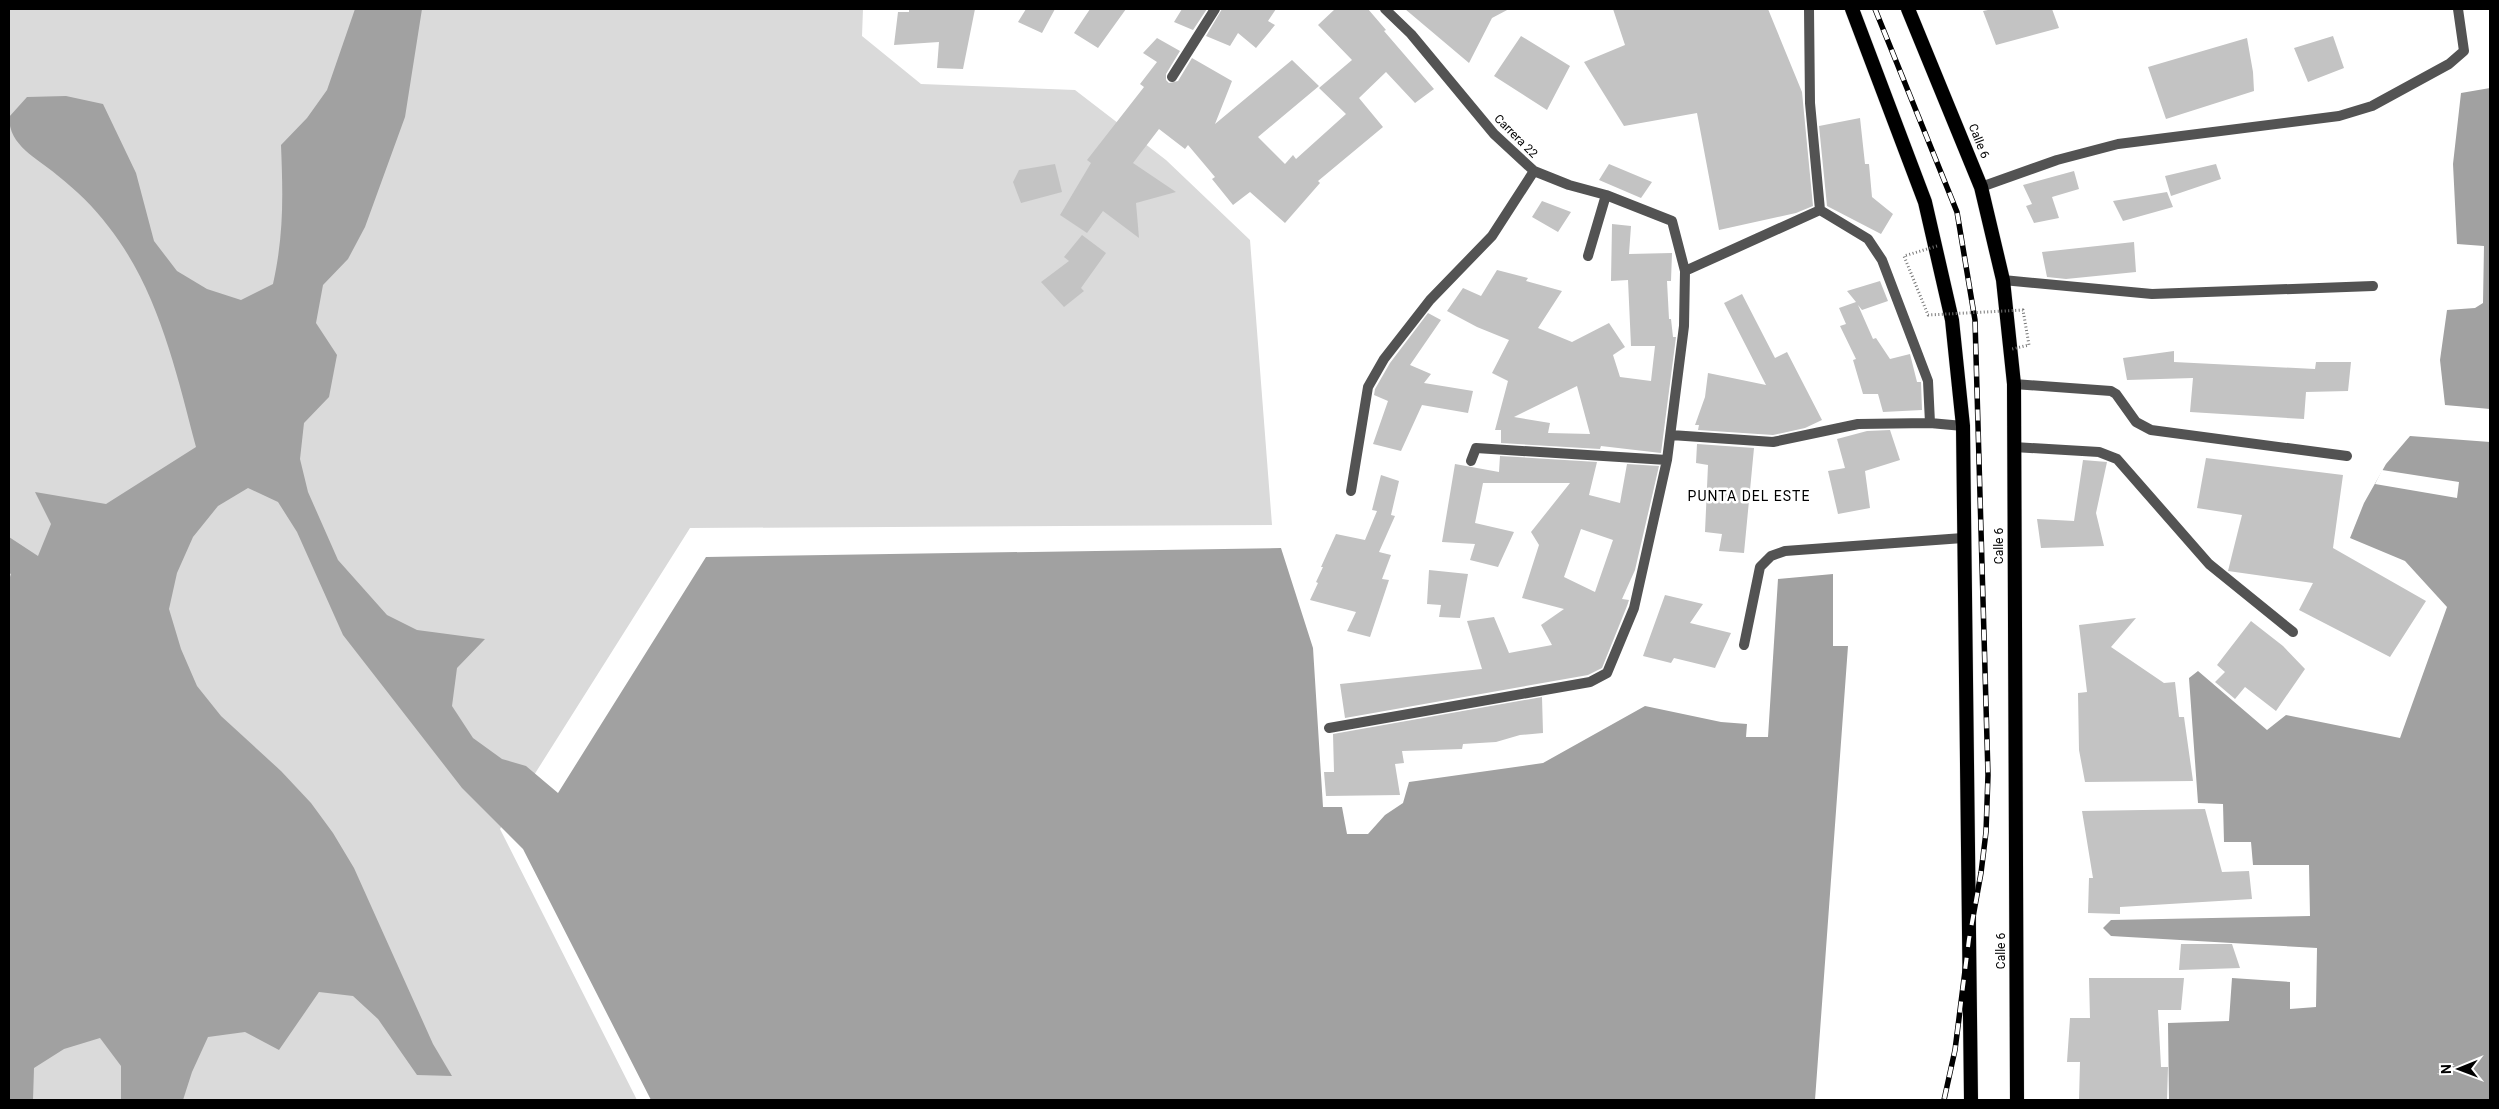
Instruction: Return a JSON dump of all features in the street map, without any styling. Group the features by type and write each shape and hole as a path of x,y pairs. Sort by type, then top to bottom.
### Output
{"highway":[{"path":"1852,9 1925,202 1952,320 1963,426 1971,1100"},
{"name":"Calle 6","path":"1908,9 1982,187 2003,280 2012,349 2014,384 2016,1100"}],"street":[{"path":"1172,78 1215,9"},
{"name":"Carrera 22","path":"1385,9 1412,34 1494,134 1534,171 1569,185 1606,195 1672,221 1685,271"},
{"path":"1808,9 1810,103 1820,210"},
{"path":"1982,187 2057,160 2118,144 2339,116 2372,106 2449,64 2464,51 2458,9"},
{"path":"1351,491 1368,387 1384,360 1430,300 1492,236 1534,171"},
{"path":"1588,256 1606,195"},
{"path":"1329,728 1590,682 1607,673 1634,608 1667,460 1684,326 1685,271 1820,210"},
{"path":"1820,210 1868,239 1882,260 1928,381 1930,423"},
{"path":"2003,280 2152,294 2374,286"},
{"path":"2014,384 2111,391 2116,394 2136,422 2151,430 2347,456"},
{"path":"1671,436 1773,442 1858,424 1930,423 1963,426"},
{"path":"2014,446 2099,452 2117,459 2209,564 2293,632"},
{"path":"1471,461 1476,448 1667,460"},
{"path":"1744,645 1760,567 1771,556 1785,551 1963,538"}],"path":[{"path":"1936,246 1904,256 1928,314 2023,310 2029,345 2012,349"}],"shaded area":[{"path":"9,9 863,9 862,36 921,84 1075,90 1166,160 1250,240 1272,525 690,528 500,829 637,1100 9,1100"},
{"path":"355,9 422,9 405,117 365,227 348,259 323,285 316,323 337,355 329,397 304,423 300,459 308,492 338,560 387,615 417,630 485,639 457,668 452,706 473,738 502,759 526,766 558,793 706,557 1281,548 1313,648 1323,807 1342,807 1347,834 1368,834 1385,815 1403,803 1409,782 1543,763 1645,706 1721,722 1747,724 1746,737 1768,737 1778,579 1833,574 1833,646 1848,646 1815,1100 651,1100 523,849 462,788 343,635 297,532 278,502 248,488 218,506 193,537 177,573 169,609 181,649 197,686 221,716 281,771 311,803 333,833 354,868 433,1044 452,1076 417,1075 378,1019 353,996 319,992 279,1050 245,1032 208,1037 192,1072 183,1100 121,1100 121,1066 100,1038 64,1049 34,1068 33,1100 9,1100 9,580 11,574 9,573 9,537 38,556 51,524 35,492 106,504 196,447 173,360 153,304 140,276 125,250 97,212 71,187 19,144 10,127 9,117 27,97 66,96 103,104 136,173 154,241 177,271 207,289 241,300 273,284 277,266 282,215 281,145 307,118 327,90"},
{"path":"2490,88 2490,409 2445,405 2440,360 2447,310 2475,308 2483,303 2484,246 2457,244 2453,164 2461,93"},
{"path":"2410,436 2490,442 2490,1100 2169,1100 2168,1023 2229,1021 2232,978 2290,982 2290,1009 2316,1007 2317,948 2111,936 2103,928 2111,920 2310,916 2309,865 2253,865 2251,842 2224,842 2223,804 2198,803 2189,678 2198,671 2267,730 2286,715 2400,738 2447,607 2405,561 2350,538 2364,503 2386,464"}],"pier":[{"path":"2382,470 2459,482 2457,498 2375,484"}],"building":[{"path":"909,9 975,9 963,69 937,68 939,42 894,45 898,12 909,12"},
{"path":"1026,9 1055,9 1042,33 1018,22"},
{"path":"1090,9 1126,9 1098,48 1074,33"},
{"path":"1182,9 1207,9 1193,30 1174,22"},
{"path":"1222,9 1276,9 1268,21 1275,25 1256,48 1238,33 1230,46 1206,36"},
{"path":"1335,9 1368,9 1386,30 1384,31 1434,89 1415,103 1386,72 1359,98 1383,127 1318,181 1320,183 1285,223 1250,192 1233,205 1212,179 1215,177 1188,145 1185,149 1159,129 1133,163 1176,192 1136,203 1139,238 1103,211 1087,233 1060,215 1091,163 1087,160 1144,87 1140,84 1157,62 1143,53 1157,38 1180,51 1166,74 1166,80 1169,83 1178,81 1192,58 1232,81 1215,124 1292,60 1319,86 1258,137 1285,164 1293,155 1296,159 1346,114 1319,88 1352,60 1318,25"},
{"path":"1405,9 1509,9 1492,18 1469,63"},
{"path":"1613,9 1768,9 1802,92 1813,206 1796,213 1719,230 1697,113 1624,126 1584,62 1625,45"},
{"path":"1993,9 2052,9 2059,28 1996,45 1983,11"},
{"path":"1521,36 1570,66 1547,110 1494,76"},
{"path":"2333,36 2344,68 2308,82 2294,48"},
{"path":"2247,38 2254,91 2166,119 2148,67"},
{"path":"1860,118 1865,164 1869,164 1872,197 1893,214 1881,234 1827,206 1819,126"},
{"path":"1055,164 1062,192 1021,203 1013,182 1019,170"},
{"path":"1609,164 1652,182 1641,198 1599,180"},
{"path":"2216,164 2221,179 2171,196 2165,176"},
{"path":"2074,171 2079,189 2052,197 2059,218 2034,223 2026,206 2032,204 2023,185"},
{"path":"2167,192 2173,207 2123,221 2113,201"},
{"path":"1542,201 1571,212 1558,232 1532,217"},
{"path":"1612,224 1631,226 1629,254 1672,253 1671,281 1667,281 1669,319 1671,319 1673,337 1676,337 1661,453 1601,446 1600,449 1501,443 1501,430 1495,430 1508,381 1492,373 1509,340 1477,327 1447,311 1463,288 1481,296 1497,270 1528,278 1526,281 1562,291 1538,328 1572,342 1609,323 1625,347 1613,355 1620,377 1651,381 1655,346 1631,346 1628,280 1611,281","holes":["1577,386 1590,434 1548,433 1550,423 1514,417"]},
{"path":"1082,235 1106,253 1081,288 1084,291 1064,307 1041,282 1069,261 1064,257"},
{"path":"2134,242 2136,272 2066,279 2047,277 2042,252"},
{"path":"1880,281 1888,301 1862,310 1858,305 1873,339 1876,338 1890,359 1910,354 1917,382 1921,382 1922,410 1883,412 1878,394 1863,394 1853,360 1856,359 1840,326 1846,324 1839,308 1856,302 1847,291"},
{"path":"1742,294 1775,358 1787,352 1822,420 1805,428 1773,435 1698,430 1699,425 1695,425 1705,397 1708,373 1766,385 1724,303"},
{"path":"1428,313 1441,320 1410,365 1431,374 1424,383 1473,391 1468,413 1422,405 1401,451 1373,444 1388,401 1374,395 1375,389 1390,363"},
{"path":"2174,351 2174,362 2315,369 2316,362 2351,362 2348,391 2306,392 2304,419 2190,412 2193,378 2127,380 2123,358"},
{"path":"1890,430 1900,460 1865,471 1870,508 1838,514 1828,471 1845,468 1837,439 1867,431"},
{"path":"1697,444 1754,448 1744,553 1719,551 1722,534 1705,532 1708,465 1696,463"},
{"path":"1500,456 1597,462 1589,495 1620,503 1627,464 1659,466 1635,570 1622,599 1629,600 1602,668 1588,675 1345,718 1340,684 1482,669 1467,621 1494,617 1509,653 1552,645 1541,625 1564,609 1522,598 1539,545 1531,532 1570,483 1483,483 1475,523 1514,532 1498,567 1470,560 1475,544 1442,542 1455,464 1499,472","holes":["1581,529 1613,540 1595,592 1564,577"]},
{"path":"2206,458 2343,475 2333,548 2426,601 2390,657 2299,610 2313,583 2228,571 2242,515 2197,508"},
{"path":"2083,460 2107,462 2096,513 2104,546 2041,548 2037,519 2074,521"},
{"path":"1381,475 1399,481 1391,515 1395,516 1379,552 1391,555 1382,579 1389,580 1370,637 1347,631 1356,612 1310,600 1318,583 1316,582 1323,567 1321,567 1336,534 1365,540 1377,511 1372,510"},
{"path":"1429,570 1468,574 1460,618 1439,617 1441,605 1427,604"},
{"path":"1665,595 1703,604 1690,623 1731,633 1715,668 1674,658 1671,663 1643,656"},
{"path":"2136,618 2111,647 2164,683 2175,682 2179,717 2184,717 2193,781 2085,782 2079,750 2078,693 2087,692 2079,625"},
{"path":"2251,621 2283,646 2305,669 2276,711 2245,687 2235,699 2215,682 2225,672 2217,665"},
{"path":"1542,697 1543,733 1520,735 1496,742 1463,744 1462,749 1402,751 1404,763 1395,764 1400,795 1326,796 1324,772 1334,772 1333,734"},
{"path":"2205,809 2222,872 2249,871 2252,899 2120,907 2120,914 2088,913 2089,878 2093,878 2082,811"},
{"path":"2181,944 2232,944 2240,968 2179,970"},
{"path":"2089,978 2184,978 2181,1010 2158,1010 2161,1067 2168,1067 2167,1100 2079,1100 2080,1062 2067,1062 2070,1018 2090,1018"}],"railway":[{"path":"1875,9 1957,212 1975,320 1988,775 1986,832 1969,939 1955,1050 1944,1100"}],"district":[{"name":"PUNTA DEL ESTE","path":"1749,496"}]}
